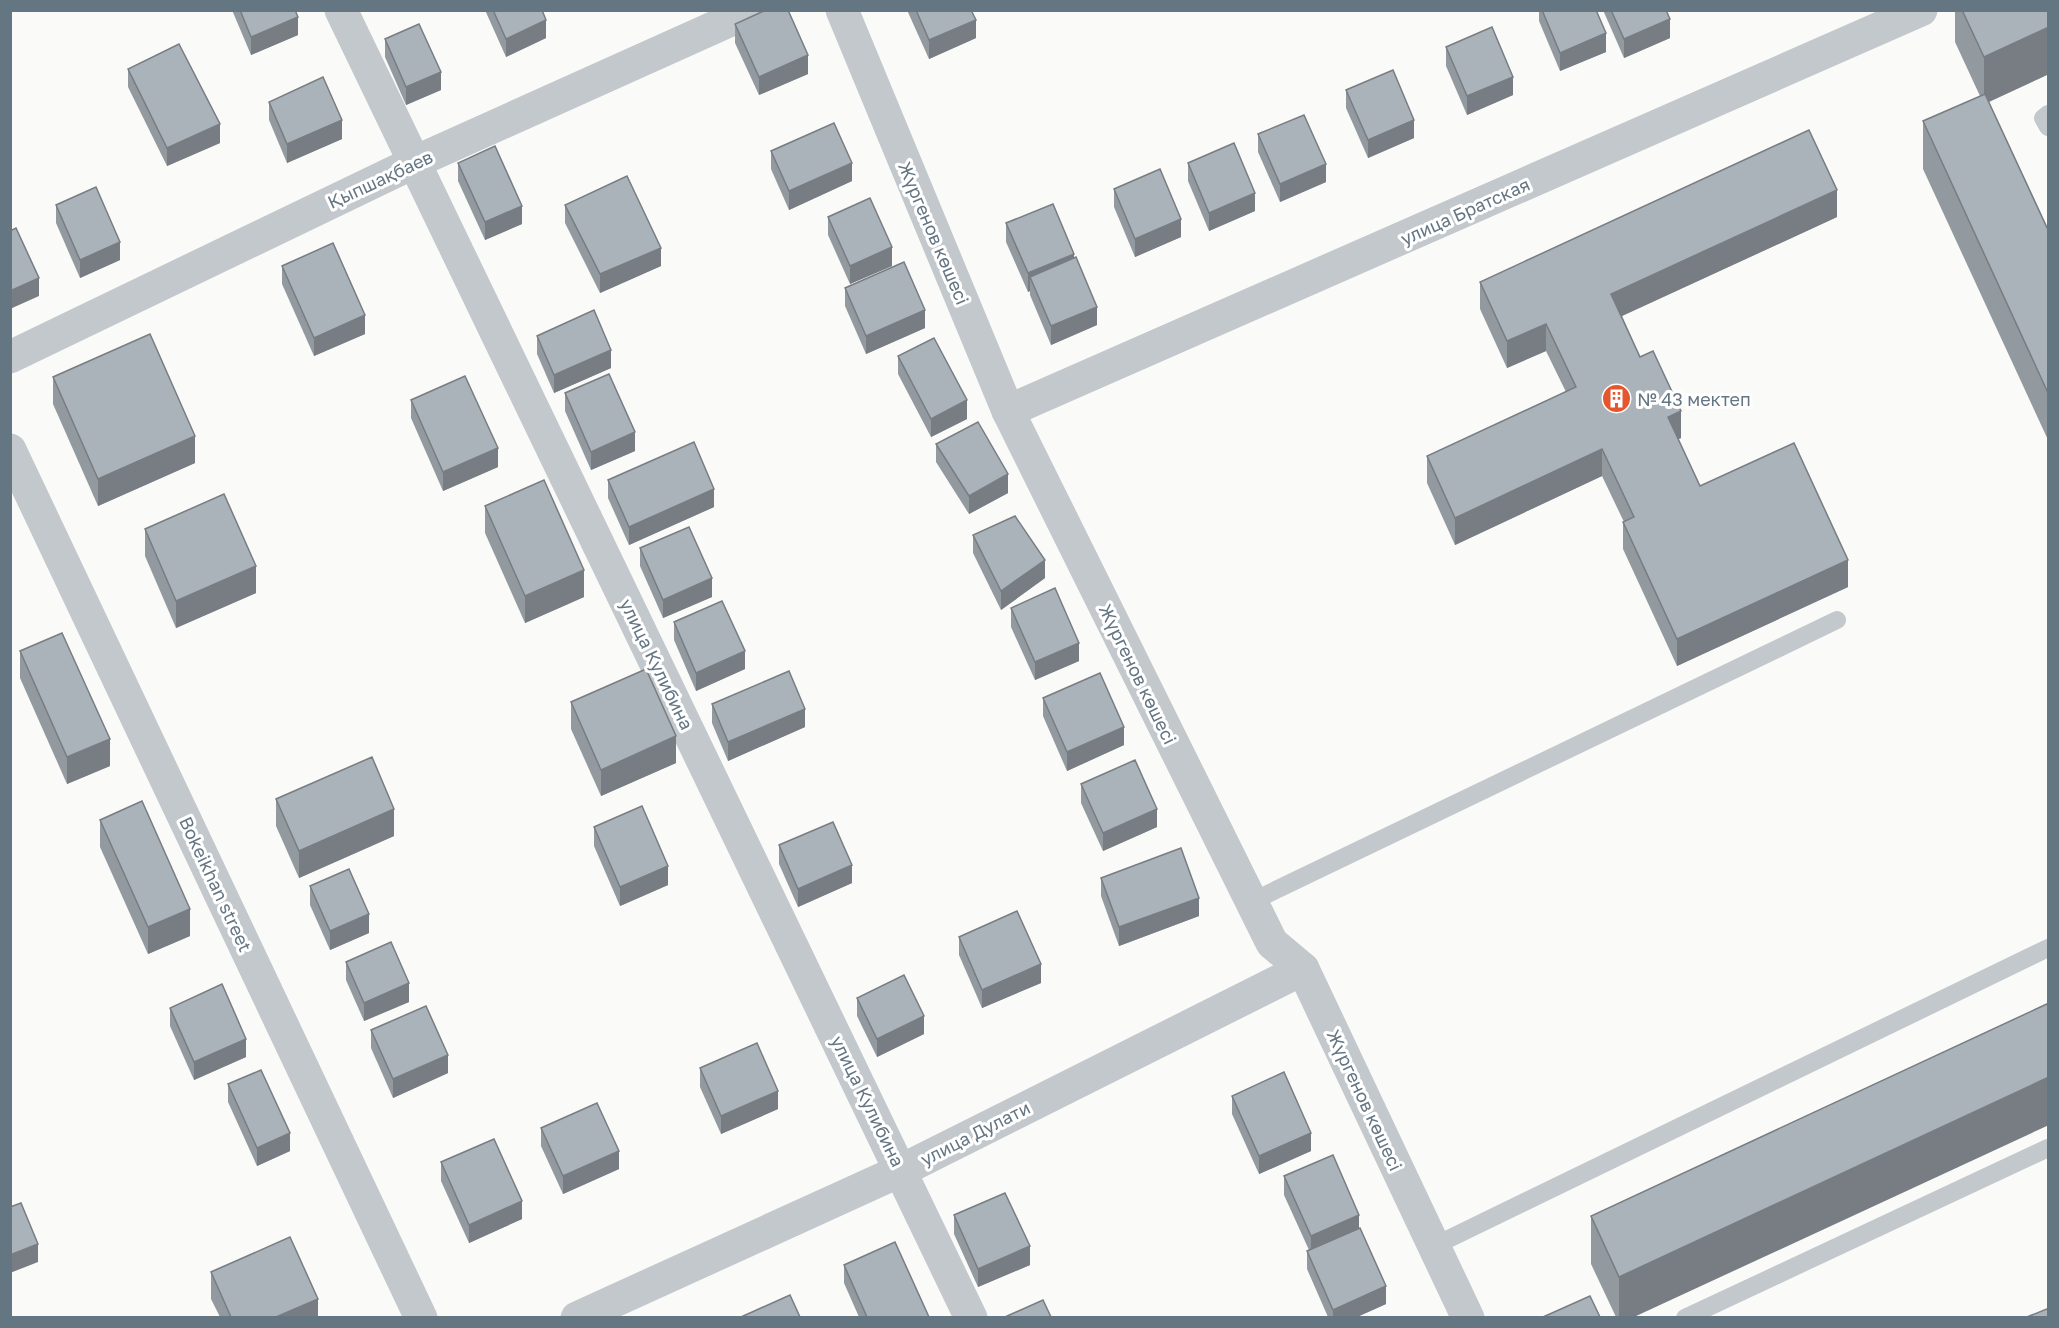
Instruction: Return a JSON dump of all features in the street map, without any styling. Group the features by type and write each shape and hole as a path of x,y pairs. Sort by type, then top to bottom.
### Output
{"street":[{"name":"улица Кулибина","path":"341,10 971,1317"},
{"name":"Қыпшақбаев","path":"10,357 415,162 753,10"},
{"name":"Жүргенов көшесі","path":"842,10 1008,411 1272,943 1303,969 1467,1317"},
{"name":"улица Братская","path":"1008,411 1921,10"},
{"name":"Bokeikhan street","path":"10,450 421,1317"},
{"name":"улица Дулати","path":"577,1317 902,1170 1303,969"}],"lane":[{"path":"2049,114 2043,118 2049,127"},
{"path":"1251,902 1837,620"},
{"path":"1434,1246 2049,948"},
{"path":"1685,1317 2049,1148"}],"building":[{"path":"240,10 295,10 298,17 251,37"},
{"path":"493,10 542,10 546,20 506,39"},
{"path":"766,10 788,10 808,55 759,77 735,24"},
{"path":"916,10 971,10 976,20 929,40"},
{"path":"1542,10 1596,10 1606,33 1560,53"},
{"path":"1611,10 1666,10 1670,19 1624,39"},
{"path":"1962,10 2049,10 2049,27 1984,57"},
{"path":"419,24 441,72 406,87 385,39"},
{"path":"1492,27 1513,77 1467,96 1446,47"},
{"path":"179,44 220,124 167,148 128,69"},
{"path":"1393,70 1414,120 1368,140 1346,90"},
{"path":"323,77 342,120 287,144 269,102"},
{"path":"1985,94 2049,232 2049,395 1923,121"},
{"path":"1304,115 1326,164 1280,184 1258,134"},
{"path":"834,123 852,163 789,191 771,151"},
{"name":"№ 43 мектеп","path":"1809,130 1837,190 1611,294 1640,357 1653,351 1681,411 1668,417 1700,486 1794,443 1848,560 1677,639 1623,522 1634,517 1602,449 1455,518 1427,456 1576,387 1546,324 1507,341 1480,282"},
{"path":"1234,143 1255,193 1209,213 1188,163"},
{"path":"495,146 522,206 485,222 458,163"},
{"path":"1160,169 1181,219 1135,239 1114,189"},
{"path":"627,176 661,248 600,274 565,205"},
{"path":"96,187 120,242 80,260 56,205"},
{"path":"870,198 892,247 850,266 828,217"},
{"path":"1053,204 1074,254 1028,273 1006,223"},
{"path":"16,228 39,278 10,291 10,231"},
{"path":"333,243 365,315 314,338 282,266"},
{"path":"1076,257 1097,307 1051,326 1030,277"},
{"path":"904,262 925,310 866,336 845,288"},
{"path":"594,310 611,350 554,375 537,336"},
{"path":"150,334 195,436 98,479 53,377"},
{"path":"934,338 967,400 931,419 898,356"},
{"path":"609,374 635,432 591,452 565,393"},
{"path":"465,376 498,448 443,472 411,400"},
{"path":"978,422 1008,474 969,496 936,444"},
{"path":"694,442 714,489 629,527 608,480"},
{"path":"544,480 584,570 525,596 485,506"},
{"path":"224,494 256,566 176,601 145,529"},
{"path":"1015,516 1045,560 1001,591 973,535"},
{"path":"689,527 712,578 663,600 640,548"},
{"path":"1055,588 1079,643 1035,662 1011,608"},
{"path":"722,601 745,651 696,673 674,622"},
{"path":"62,633 110,739 67,757 20,651"},
{"path":"646,669 676,736 601,770 571,702"},
{"path":"789,671 805,709 728,742 712,704"},
{"path":"1100,673 1124,727 1067,752 1043,698"},
{"path":"372,757 394,809 299,851 276,799"},
{"path":"1135,760 1157,809 1103,833 1081,784"},
{"path":"142,801 190,909 148,927 100,820"},
{"path":"642,806 668,866 620,887 594,827"},
{"path":"833,822 852,865 798,889 779,845"},
{"path":"1181,848 1199,898 1119,927 1101,878"},
{"path":"349,869 369,914 330,931 310,886"},
{"path":"1017,911 1041,964 982,990 959,937"},
{"path":"391,942 409,983 364,1003 346,962"},
{"path":"904,975 924,1016 877,1039 857,998"},
{"path":"222,984 246,1039 194,1062 170,1008"},
{"path":"2049,1003 2049,1077 1619,1277 1591,1216"},
{"path":"426,1006 448,1055 393,1079 371,1030"},
{"path":"757,1043 778,1091 721,1116 700,1068"},
{"path":"261,1070 290,1133 257,1148 228,1084"},
{"path":"1284,1072 1311,1133 1259,1156 1232,1096"},
{"path":"597,1103 619,1151 563,1176 541,1128"},
{"path":"494,1139 522,1201 469,1225 441,1162"},
{"path":"1333,1155 1359,1215 1311,1236 1284,1176"},
{"path":"1005,1193 1030,1246 978,1269 954,1215"},
{"path":"21,1203 38,1244 10,1255 10,1207"},
{"path":"1360,1228 1386,1286 1333,1310 1307,1251"},
{"path":"290,1237 318,1299 276,1317 231,1317 211,1272"},
{"path":"895,1242 929,1317 867,1317 844,1265"},
{"path":"790,1295 800,1317 741,1317"},
{"path":"1590,1296 1600,1317 1543,1317"},
{"path":"1043,1300 1051,1317 1005,1317"},
{"path":"2049,1308 2049,1317 2027,1317"}],"place":[{"name":"№ 43 мектеп","path":"1616,399"}]}
